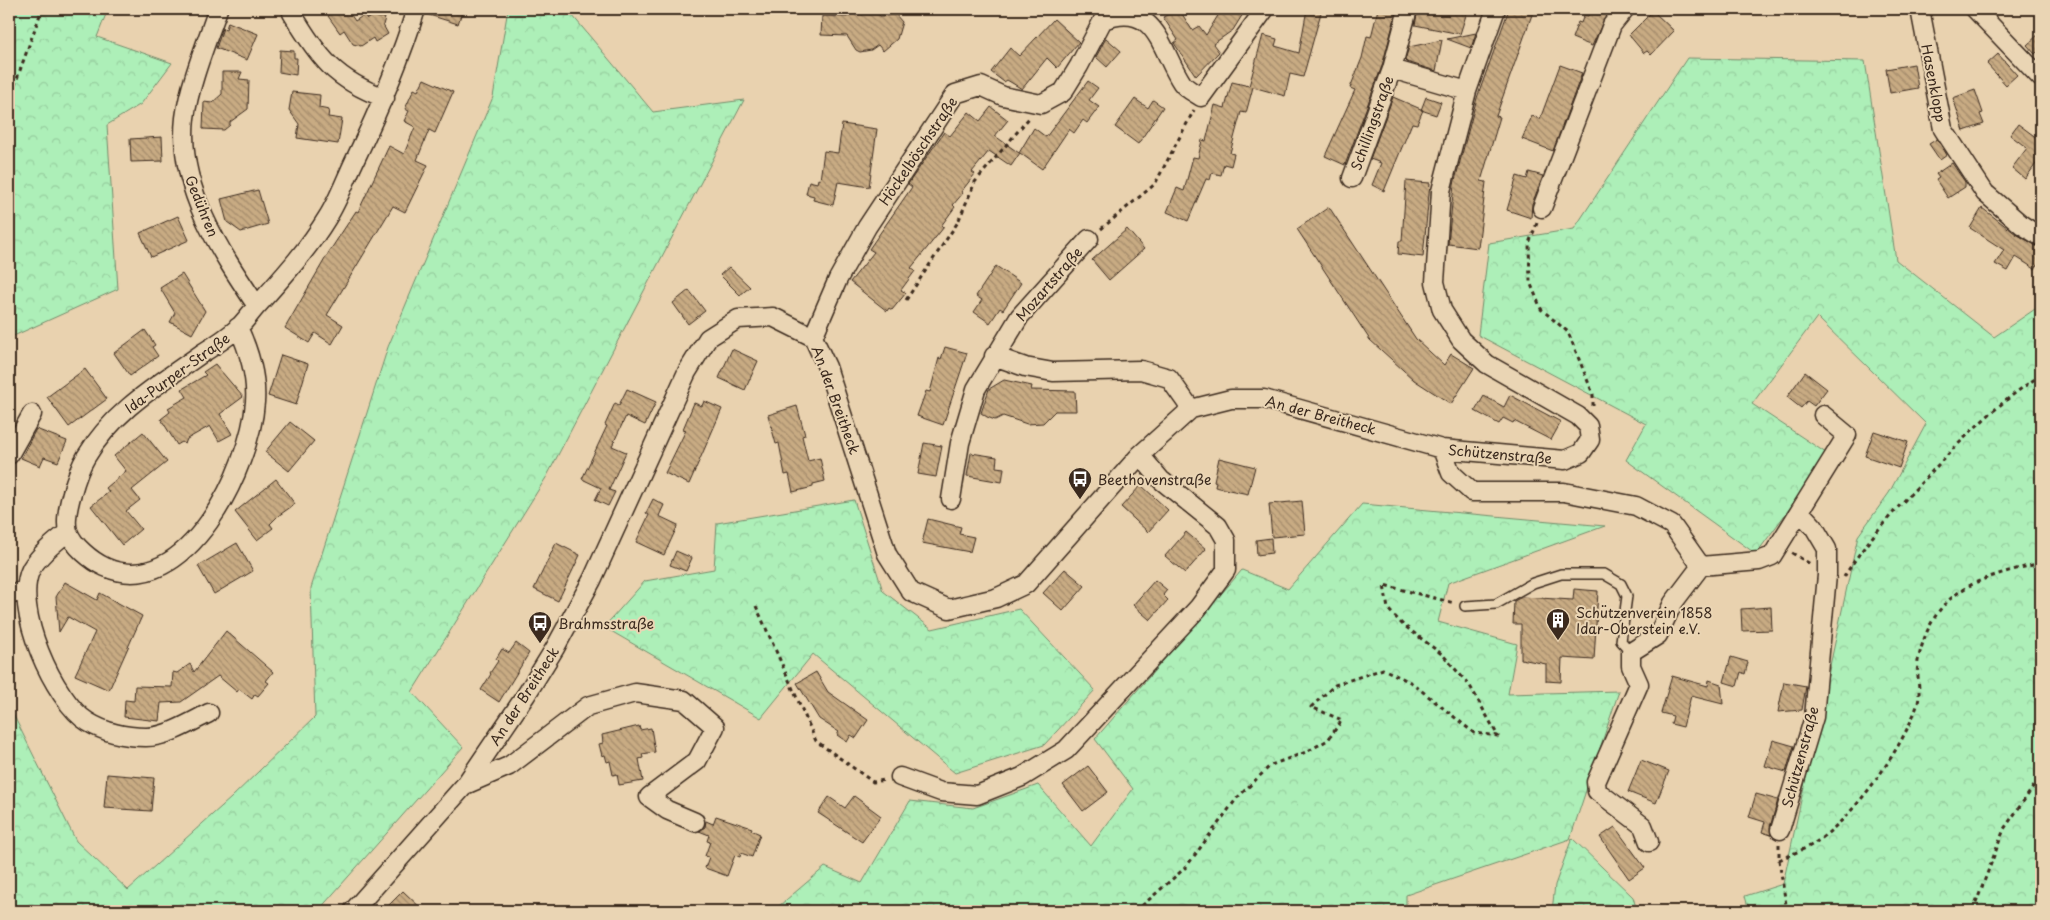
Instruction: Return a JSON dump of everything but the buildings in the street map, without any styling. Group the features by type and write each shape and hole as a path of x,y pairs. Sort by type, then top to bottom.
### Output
{"street":[{"name":"Gedühren","path":"218,9 201,58 185,118 187,170 206,220 230,266 257,306"},
{"name":"Ida-Purper-Straße","path":"238,327 248,349 254,373 256,400 252,426 235,474 219,504 194,541 178,557 158,569 140,573 123,572 106,567 90,558 68,532 68,515 75,482 84,459 100,435 119,414 238,327 280,282 327,218 385,98 416,9"},
{"name":"Schillingstraße","path":"1352,178 1392,69 1408,9"},
{"path":"1496,9 1467,91 1441,191 1435,282 1442,310 1461,340 1487,364 1578,416 1588,426"},
{"path":"1542,208 1612,25 1625,9"},
{"name":"Hasenklopp","path":"1920,9 1944,129 1985,193 2022,225 2041,237"},
{"path":"1975,9 2041,78"},
{"path":"1041,104 1063,92 1103,20 1118,15 1140,17 1159,36 1183,85 1201,97 1263,10"},
{"path":"292,13 313,49 343,78 362,90 385,98"},
{"name":"Schillingstraße","path":"1392,69 1467,91"},
{"name":"Höckelböschstraße","path":"813,337 838,279 867,227 955,94 981,86 1003,96 1041,104"},
{"name":"Mozartstraße","path":"952,499 960,443 976,389 994,356 1020,316 1089,239"},
{"name":"An der Breitheck","path":"353,911 465,785 526,695 555,648 592,580 687,372 708,338 738,319 773,317 813,337 830,377 888,554 911,592 948,609 996,598 1026,584 1140,455 1191,408 1231,399 1264,399 1442,449"},
{"path":"994,356 1026,367 1053,372 1141,370 1169,378 1191,408"},
{"path":"9,455 32,414"},
{"path":"1649,842 1643,826 1596,791 1596,782 1639,684 1631,666 1631,652 1658,635 1673,603 1701,566 1759,561 1772,556 1847,435 1823,415"},
{"name":"Schützenstraße","path":"1588,426 1590,440 1581,453 1565,460 1442,449 1451,472 1472,492 1564,492 1636,506 1672,525 1701,566"},
{"path":"900,777 941,792 977,795 1022,777 1066,750 1204,601 1226,570 1226,540 1218,526 1161,480 1140,455"},
{"name":"Schützenstraße","path":"1780,830 1814,716 1827,580 1827,549 1814,527 1800,512"},
{"path":"68,532 42,554 31,570 26,589 35,638 59,690 74,709 87,721 110,733 148,737 166,732 210,713"},
{"path":"9,595 26,589"},
{"path":"465,785 509,766 588,706 635,693 684,700 715,727 696,761 649,797 667,810 695,822"}],"lane":[{"path":"1465,606 1496,604 1534,583 1561,574 1604,574 1621,584 1627,596 1621,641 1631,652"}],"path":[{"path":"9,101 42,9"},
{"path":"1089,239 1155,184 1201,97"},
{"path":"906,300 958,222 974,182 1041,104"},
{"path":"1542,208 1529,243 1530,282 1541,309 1568,332 1593,394 1594,413 1588,426"},
{"path":"1778,546 1827,580 1842,581 1860,551 1954,447 2020,389 2041,376"},
{"path":"1779,860 1811,845 1853,809 1900,744 1918,704 1918,666 1923,638 1934,615 1952,597 1973,583 2041,562"},
{"path":"1136,911 1186,867 1237,798 1271,765 1306,752 1328,740 1342,720 1311,707 1335,685 1383,670 1412,683 1474,733 1498,736 1465,680 1443,655 1402,624 1388,609 1384,585 1465,606"},
{"path":"756,606 816,741 873,782 900,777"},
{"path":"1973,911 2004,829 2041,776"},
{"path":"1780,830 1779,860 1786,911"}],"green space":[{"path":"9,9 108,9 97,37 172,63 141,104 107,125 118,289 9,338"},
{"path":"508,9 567,9 653,112 744,100 547,476 412,692 463,747 318,911 9,911 9,706 76,841 128,890 231,798 315,717 311,588 388,347 493,97"},
{"path":"1687,58 1865,61 1896,260 1994,337 2041,305 2041,911 1749,911 1745,896 1783,884 1858,536 1889,493 1926,424 1817,317 1752,404 1829,455 1756,554 1626,460 1646,424 1478,335 1489,243 1574,229"},
{"path":"854,500 883,591 932,629 1019,609 1095,690 1044,745 955,773 813,654 761,718 604,627 645,581 714,569 717,523"},
{"path":"1362,504 1605,526 1448,583 1438,622 1517,644 1508,694 1619,691 1570,839 1406,895 1406,911 773,911 825,867 862,883 910,801 973,808 1038,785 1091,846 1133,789 1095,739 1242,570 1288,589"},
{"path":"1572,838 1633,897 1637,911 1552,911 1555,885"}],"place":[{"name":"Beethovenstraße","path":"1080,500"},
{"name":"Schützenverein 1858 Idar-Oberstein e.V.","path":"1558,641"},
{"name":"Brahmsstraße","path":"540,644"}]}
